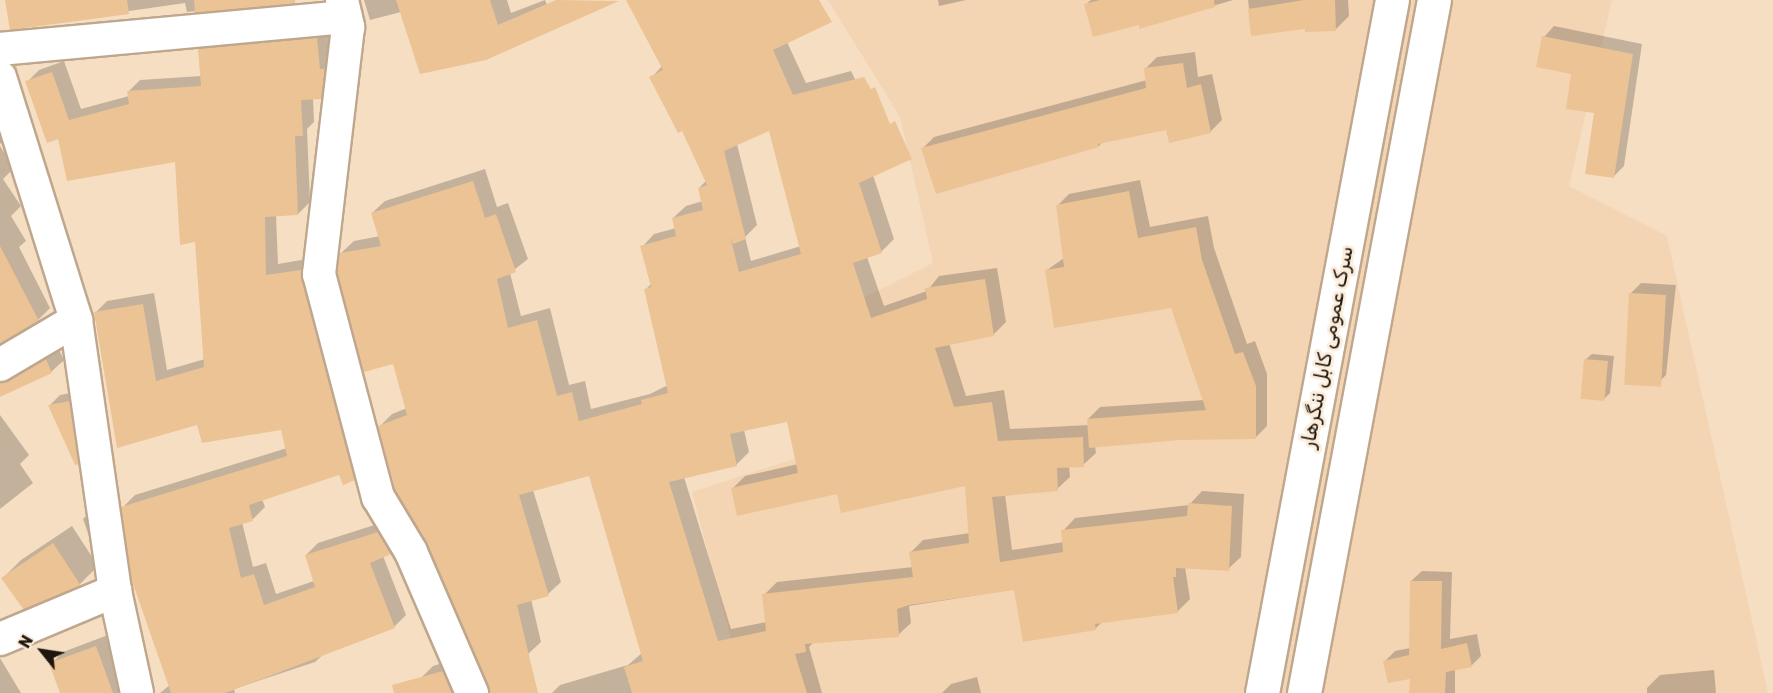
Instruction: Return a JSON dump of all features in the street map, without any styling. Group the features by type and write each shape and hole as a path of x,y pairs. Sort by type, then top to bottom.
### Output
{"highway":[{"name":"سرک عمومی کابل ننگرهار","path":"1262,693 1392,0"},
{"name":"سرک عمومی کابل ننگرهار","path":"1304,693 1434,0"}],"street":[{"path":"0,49 344,8 348,27 319,274 378,497 411,552 472,693"},
{"path":"0,77 76,320 115,591 137,693"},
{"path":"0,365 76,320"},
{"path":"0,639 115,591"}],"shaded area":[{"path":"828,0 1612,0 1569,186 1667,236 1768,693 745,693 692,492 852,440 829,315 933,263 900,117"}],"building":[{"path":"5,0 127,0 129,14 10,30"},
{"path":"194,0 295,0 295,4 195,13"},
{"path":"396,0 490,0 498,25 556,0 619,1 486,60 420,74"},
{"path":"626,0 819,0 832,22 773,50 793,95 864,77 871,89 875,87 890,124 895,121 912,159 859,183 882,253 853,263 871,318 927,299 925,288 985,279 994,336 935,348 954,407 992,402 998,441 1083,437 1084,467 1057,468 1058,491 992,497 1000,562 1063,552 1061,530 1187,516 1188,503 1232,506 1229,571 1176,568 1176,577 1173,577 1178,613 1095,624 1096,630 1023,642 1014,590 909,605 897,609 899,637 805,644 806,652 795,654 807,693 632,693 624,667 643,661 589,476 519,495 549,596 517,605 538,693 490,693 427,545 395,490 378,426 407,415 393,364 364,372 337,273 340,253 381,246 371,213 473,181 485,218 496,214 516,272 497,279 508,328 537,320 557,396 572,392 579,421 642,404 641,400 668,393 644,289 651,287 640,246 676,236 672,218 703,210 698,188 707,185 682,131 678,133 649,77 663,70","holes":["769,131 801,254 739,272 730,236 733,244 746,239 724,151","787,422 798,473 731,488 737,516 837,494 841,513 965,486 969,543 909,552 913,577 762,594 766,631 718,641 669,482 737,466 730,434"]},
{"path":"1100,0 1214,0 1215,7 1139,29 1139,25 1093,37 1084,4"},
{"path":"1304,0 1335,0 1336,31 1305,32 1305,29 1251,36 1248,9"},
{"path":"1542,36 1633,54 1614,178 1585,174 1594,113 1566,109 1571,74 1536,67"},
{"path":"317,38 320,69 325,69 321,99 301,100 303,136 295,136 298,215 265,217 266,275 301,270 355,480 343,485 339,475 249,505 253,521 229,528 241,578 254,574 264,605 315,587 305,555 378,532 391,554 370,563 395,628 225,693 171,693 131,578 121,507 287,456 281,430 202,443 197,425 117,448 94,312 143,304 156,381 204,367 195,242 180,245 175,162 67,181 58,139 47,143 25,81 52,72 69,120 129,104 127,91 201,86 198,49"},
{"path":"1183,63 1187,88 1201,84 1211,133 1169,143 1166,130 1098,144 1099,147 936,194 921,148 1146,88 1144,68"},
{"path":"1129,191 1138,238 1196,227 1202,260 1235,354 1243,352 1256,386 1256,439 1180,440 1089,448 1087,419 1206,410 1171,308 1054,328 1045,270 1064,267 1056,205"},
{"path":"0,246 39,321 0,344"},
{"path":"1629,293 1666,295 1661,387 1624,385"},
{"path":"46,359 52,373 0,397 0,383"},
{"path":"1584,359 1608,361 1604,401 1581,399"},
{"path":"70,401 79,464 75,465 48,405"},
{"path":"53,543 81,586 24,610 1,578"},
{"path":"1410,581 1442,581 1441,649 1467,643 1472,667 1446,672 1445,693 1409,693 1410,679 1388,683 1383,661 1409,655"},
{"path":"96,646 113,693 60,693 49,663"},
{"path":"443,671 452,693 394,693 392,685"}]}
